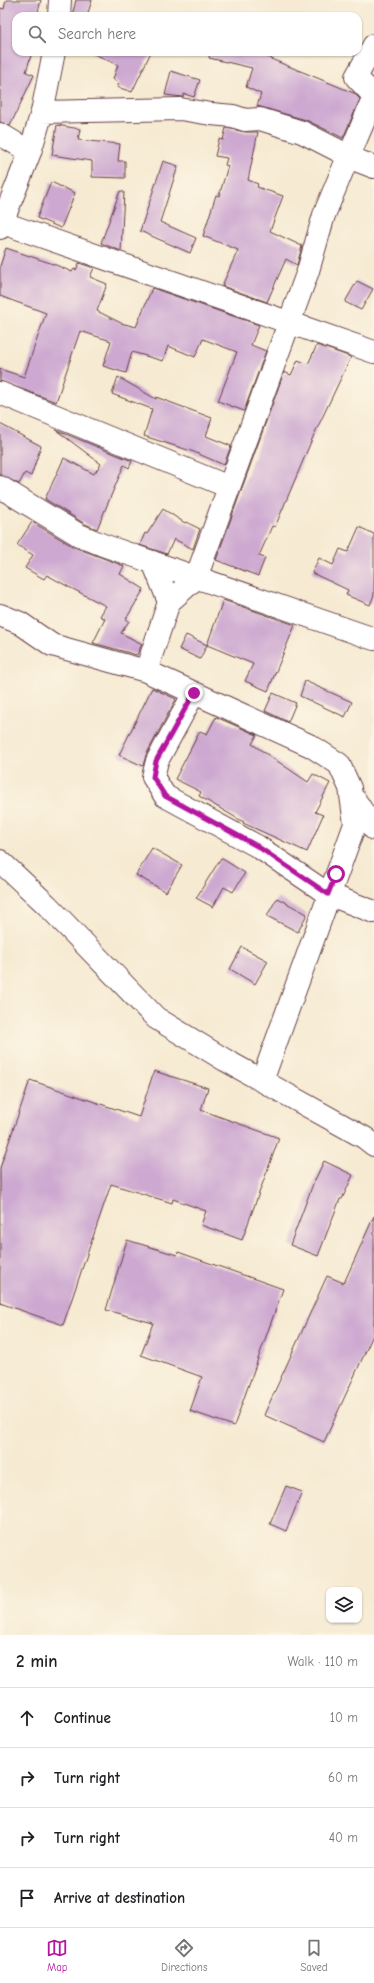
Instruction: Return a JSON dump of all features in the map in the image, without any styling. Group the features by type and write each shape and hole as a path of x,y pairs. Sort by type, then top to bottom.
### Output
{"street":[{"path":"59,12 60,0"},
{"path":"42,112 180,109 233,116 245,120 260,119 302,132 349,156 374,96 356,77 374,44"},
{"path":"53,56 42,112 30,152 2,226 374,352"},
{"path":"0,134 30,152"},
{"path":"146,671 169,602 196,578 308,271 324,215 348,157 374,167"},
{"path":"0,393 229,487"},
{"path":"0,487 79,535 196,578 374,639"},
{"path":"152,562 169,602"},
{"path":"0,615 20,623 52,645 146,671 317,750 339,764 350,793 355,824 328,894 262,1081"},
{"path":"194,693 156,761 153,777 165,796 257,846 328,894 374,912"},
{"path":"350,793 374,829"},
{"path":"0,861 47,905 156,1018 262,1081 365,1138 374,1145"}],"building":[{"path":"6,0 41,0 38,12 12,12 12,56 31,56 26,72 34,75 10,126 0,122 0,8 4,9"},
{"path":"76,0 92,0 88,12 73,12"},
{"path":"99,56 149,56 132,92 117,87 119,84 113,79 118,65"},
{"path":"209,56 265,56 354,93 360,99 343,138 306,120 257,106 261,94 246,87 252,68 209,58"},
{"path":"171,71 200,80 194,97 184,94 183,97 165,95"},
{"path":"57,125 80,129 78,140 120,144 118,161 125,161 125,178 92,177 92,161 52,155"},
{"path":"226,128 246,132 258,132 248,180 258,184 257,187 283,196 270,231 302,246 297,265 286,259 267,302 222,286 238,250 203,236 216,195 219,196 228,166 225,165 227,158 215,156 219,139 223,140"},
{"path":"163,161 178,166 160,222 196,238 190,253 140,231"},
{"path":"51,182 75,193 61,228 37,218"},
{"path":"120,191 124,192 121,251 101,243"},
{"path":"6,248 72,272 74,269 76,270 79,263 94,268 90,277 107,284 97,311 121,323 136,327 152,288 259,325 251,345 266,351 244,411 218,401 237,352 203,339 195,357 168,346 163,361 132,352 126,373 103,366 111,341 80,331 56,402 0,381 0,369 24,377 46,313 0,296 0,266"},
{"path":"357,281 373,289 361,310 345,302"},
{"path":"317,345 351,357 313,437 275,527 272,526 259,556 265,558 258,576 216,560 284,372 291,375 298,360 308,364"},
{"path":"118,377 156,399 156,397 212,418 206,436 231,446 224,465 194,452 144,436 152,409 112,394"},
{"path":"0,424 41,446 31,476 25,473 19,484 0,475"},
{"path":"56,430 132,461 129,468 124,465 97,529 85,524 45,499 64,458 94,474 101,464"},
{"path":"163,509 185,523 186,522 200,529 193,549 174,539 167,554 140,545 145,533 147,534"},
{"path":"32,522 74,547 124,566 120,574 144,589 126,619 129,621 121,633 142,644 137,655 93,643 105,619 100,616 106,606 47,575 44,579 25,568 33,555 17,545"},
{"path":"359,527 374,534 374,595 370,605 346,595 348,590 312,573 319,558 333,565 340,549 348,552"},
{"path":"223,600 295,625 268,691 245,681 253,664 207,645"},
{"path":"186,635 207,645 200,659 179,649"},
{"path":"305,681 352,702 345,717 300,696"},
{"path":"152,688 176,699 146,755 143,766 119,755"},
{"path":"273,693 296,703 288,722 265,711"},
{"path":"216,717 257,735 252,744 308,782 313,774 330,783 315,812 323,815 307,852 243,823 244,822 199,796 201,792 175,779 200,731 207,734"},
{"path":"152,848 182,865 166,892 136,875"},
{"path":"221,858 245,873 233,892 224,887 213,907 196,898"},
{"path":"277,898 307,914 298,932 267,916"},
{"path":"242,947 268,961 255,984 230,969"},
{"path":"154,1071 208,1088 201,1110 279,1138 242,1240 201,1225 206,1211 173,1199 172,1203 111,1184 63,1325 0,1303 0,1168 30,1080 139,1117"},
{"path":"324,1161 353,1175 342,1199 340,1199 318,1256 290,1245 313,1184"},
{"path":"374,1216 374,1333 324,1442 264,1415 327,1276 344,1283"},
{"path":"127,1240 177,1255 178,1252 283,1289 234,1426 190,1411 202,1377 141,1355 153,1323 106,1310"},
{"path":"286,1486 302,1492 286,1531 270,1524"}],"route":[{"path":"194,693 156,761 153,777 165,796 257,846 328,894 336,874"}]}
